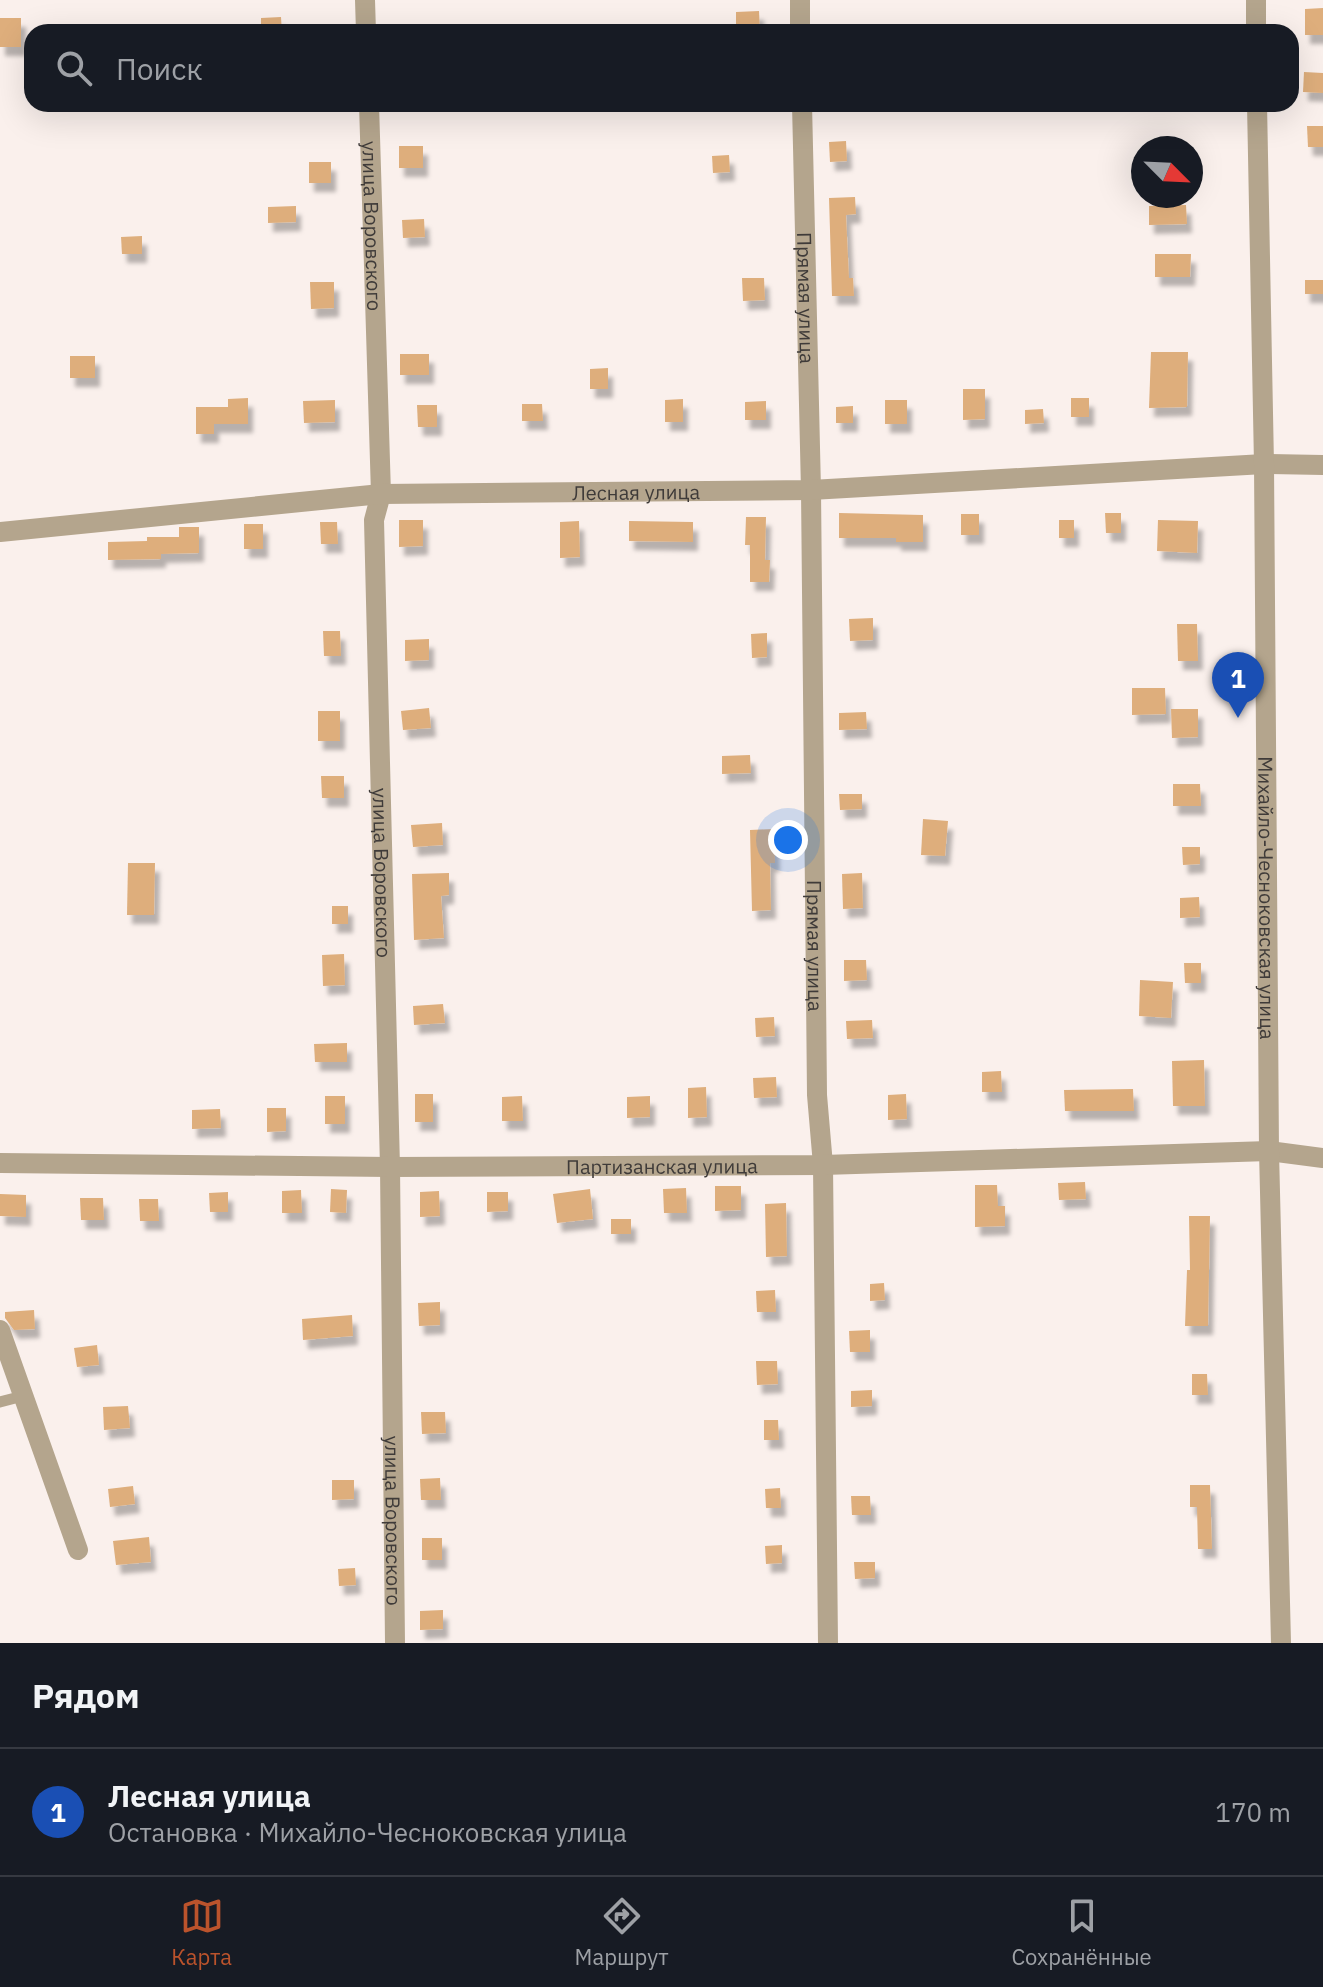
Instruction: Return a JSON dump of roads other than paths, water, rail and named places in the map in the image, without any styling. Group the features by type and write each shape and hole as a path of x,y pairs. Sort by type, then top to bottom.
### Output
{"street":[{"path":"365,0 366,24"},
{"path":"800,0 800,24"},
{"path":"1256,0 1256,24"},
{"name":"улица Воровского","path":"369,112 381,494 374,520 390,1167 395,1643"},
{"name":"Прямая улица","path":"802,112 811,490 817,1095 823,1165 828,1643"},
{"name":"Михайло-Чесноковская улица","path":"1257,112 1264,464 1269,1151 1281,1643"},
{"name":"Лесная улица","path":"0,532 381,494 811,490 1264,464 1323,465"},
{"name":"Партизанская улица","path":"0,1163 390,1167 823,1165 1269,1151 1323,1158"},
{"path":"0,1330 78,1550"}],"lane":[{"path":"0,1402 23,1396"}],"place":[{"name":"Лесная улица","path":"1238,718"}]}
